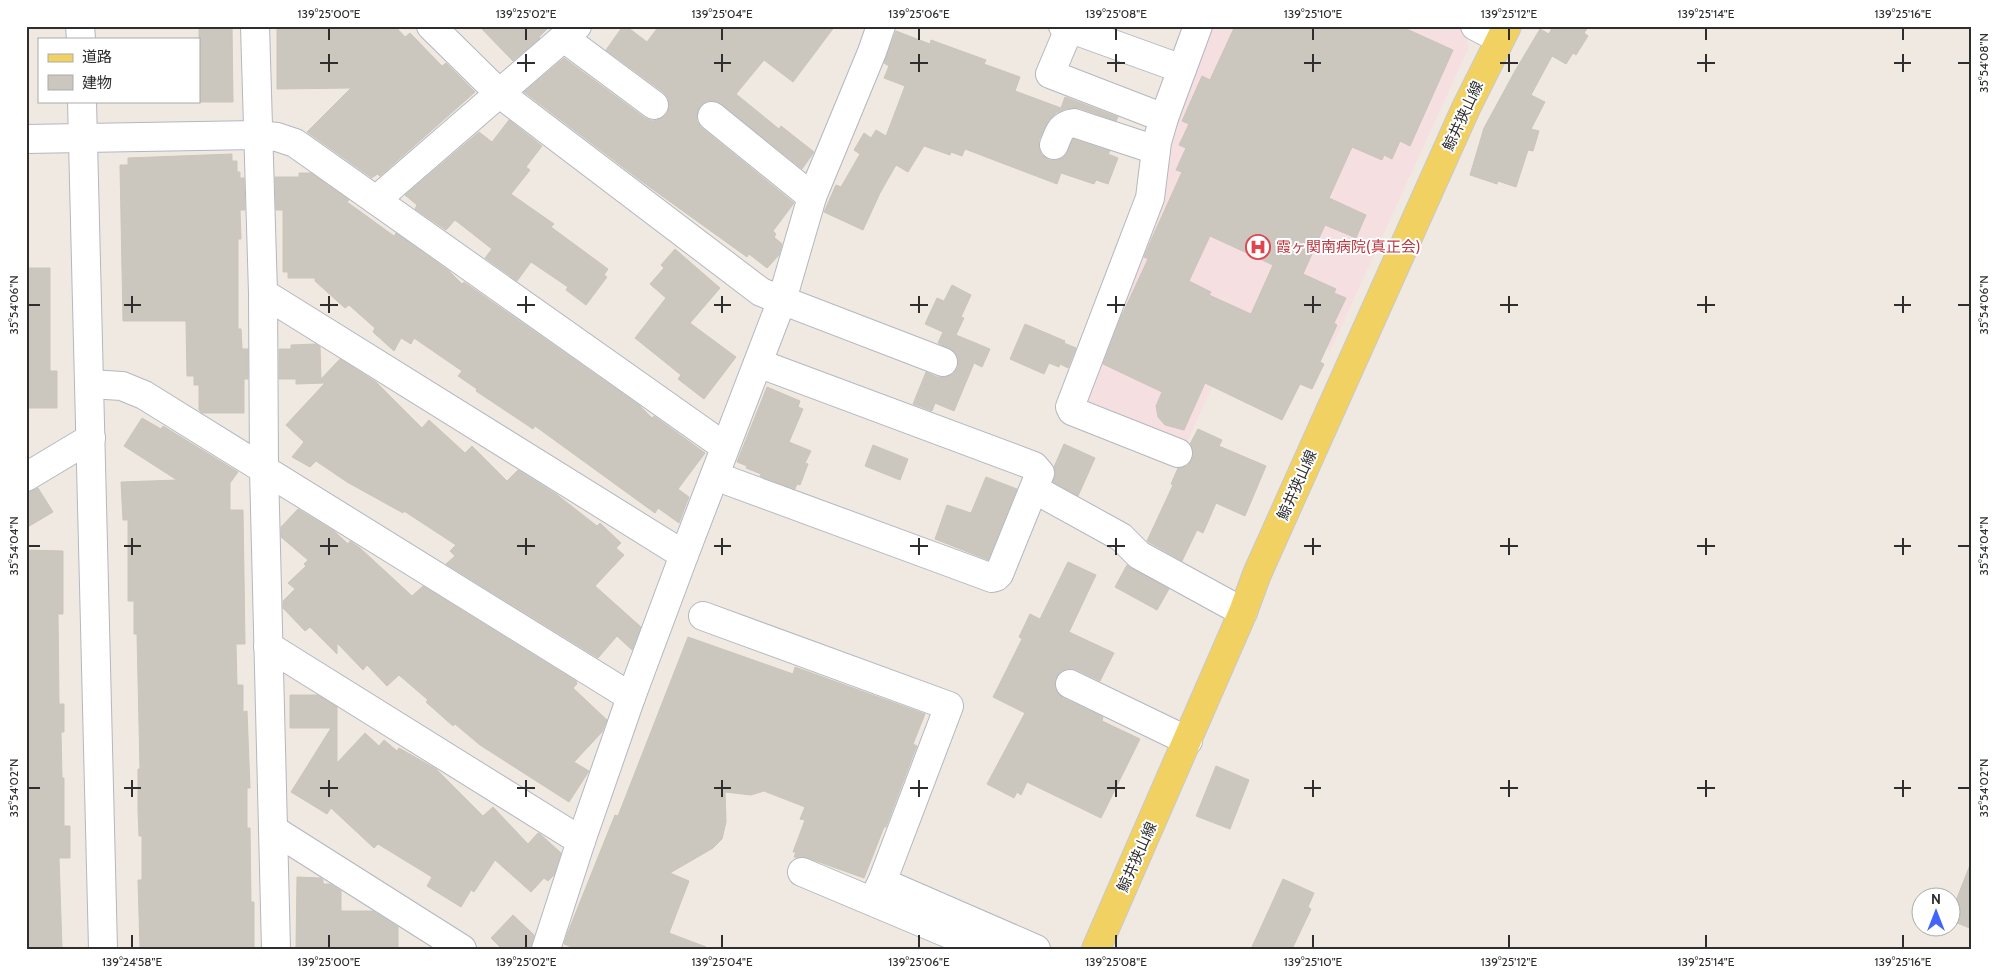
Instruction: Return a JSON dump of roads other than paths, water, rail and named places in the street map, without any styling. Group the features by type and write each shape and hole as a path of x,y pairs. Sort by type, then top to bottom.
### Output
{"main road":[{"name":"鯨井狭山線","path":"1096,949 1188,741 1285,511 1466,108 1504,32"}],"street":[{"path":"254,26 263,293 264,469 276,949"},
{"path":"431,26 499,93 762,292 944,362"},
{"path":"546,949 580,841 631,697 782,300 812,197 881,26"},
{"path":"1178,453 1072,411 1070,407 1150,198 1156,150 1164,118 1198,26"},
{"path":"1475,26 1504,32"},
{"path":"1164,118 1050,74 1066,28 1182,69"},
{"path":"376,200 570,32 654,105"},
{"path":"82,102 104,949"},
{"path":"712,116 812,197"},
{"path":"1054,145 1061,128 1065,124 1074,123 1156,150"},
{"path":"26,139 257,135 295,143 725,447"},
{"path":"263,293 684,555"},
{"path":"715,476 992,578 999,574 1034,489 1040,473 1034,466 758,363"},
{"path":"90,384 122,386 144,395 631,697"},
{"path":"26,477 91,438"},
{"path":"1034,489 1121,536 1139,555 1243,612"},
{"path":"703,616 950,706 877,892"},
{"path":"268,646 580,841"},
{"path":"1070,684 1188,741"},
{"path":"274,830 462,949"},
{"path":"802,872 877,892 1036,949"},
{"path":"877,892 985,949"}],"place":[{"name":"霞ヶ関南病院(真正会)","path":"1258,247"}]}
